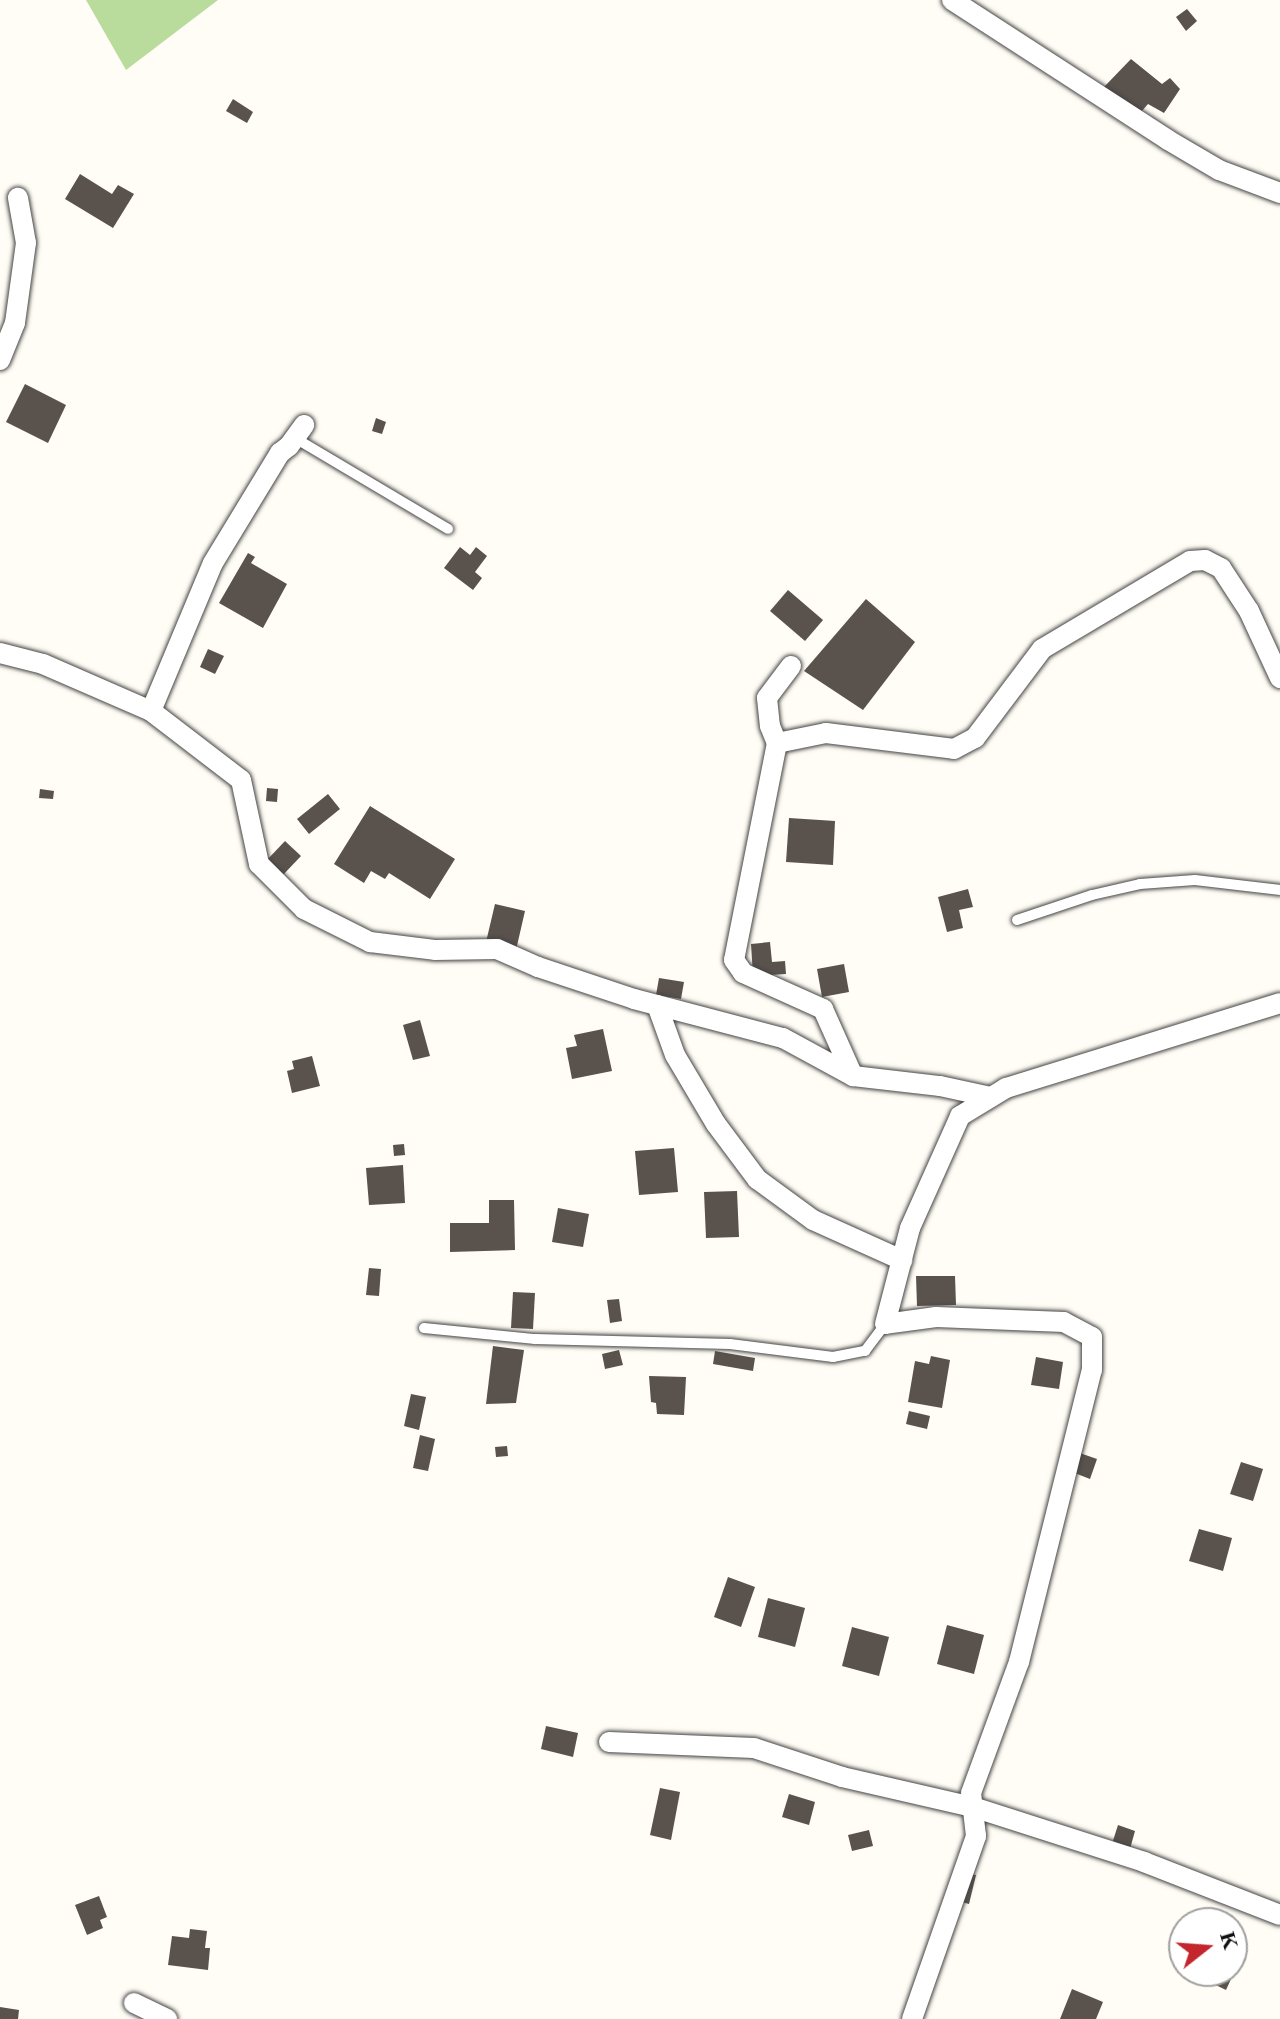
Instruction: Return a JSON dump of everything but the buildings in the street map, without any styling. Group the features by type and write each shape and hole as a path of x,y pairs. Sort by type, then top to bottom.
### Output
{"street":[{"path":"952,0 1168,140 1219,170 1280,193"},
{"path":"0,360 15,323 26,243 18,198"},
{"path":"151,711 213,563 280,453 299,431"},
{"path":"777,743 826,733 954,749 975,738 1042,649 1190,561 1205,560 1221,568 1249,611 1280,678"},
{"path":"0,653 43,664 151,711 241,780 259,864 304,909 370,942 435,950 497,949 538,967 657,1005 783,1038 853,1076 940,1086 991,1097"},
{"path":"791,666 767,698 770,726 777,743 734,960 743,973 823,1009 853,1076"},
{"path":"912,2019 976,1836 971,1793 1019,1662 1092,1370 1092,1337 1064,1322 936,1317 885,1324 910,1228 960,1116 991,1097 1006,1088 1280,1003"},
{"path":"657,1005 675,1055 716,1124 757,1179 813,1220 902,1260"},
{"path":"609,1742 754,1748 842,1777 973,1807 1144,1862 1280,1915"},
{"path":"134,2003 167,2019"}],"lane":[{"path":"299,431 448,529"},
{"path":"1017,920 1092,895 1140,884 1195,880 1280,890"},
{"path":"424,1328 535,1339 730,1344 833,1357 865,1351 885,1324"}],"green space":[{"path":"86,0 218,0 126,70"}]}
